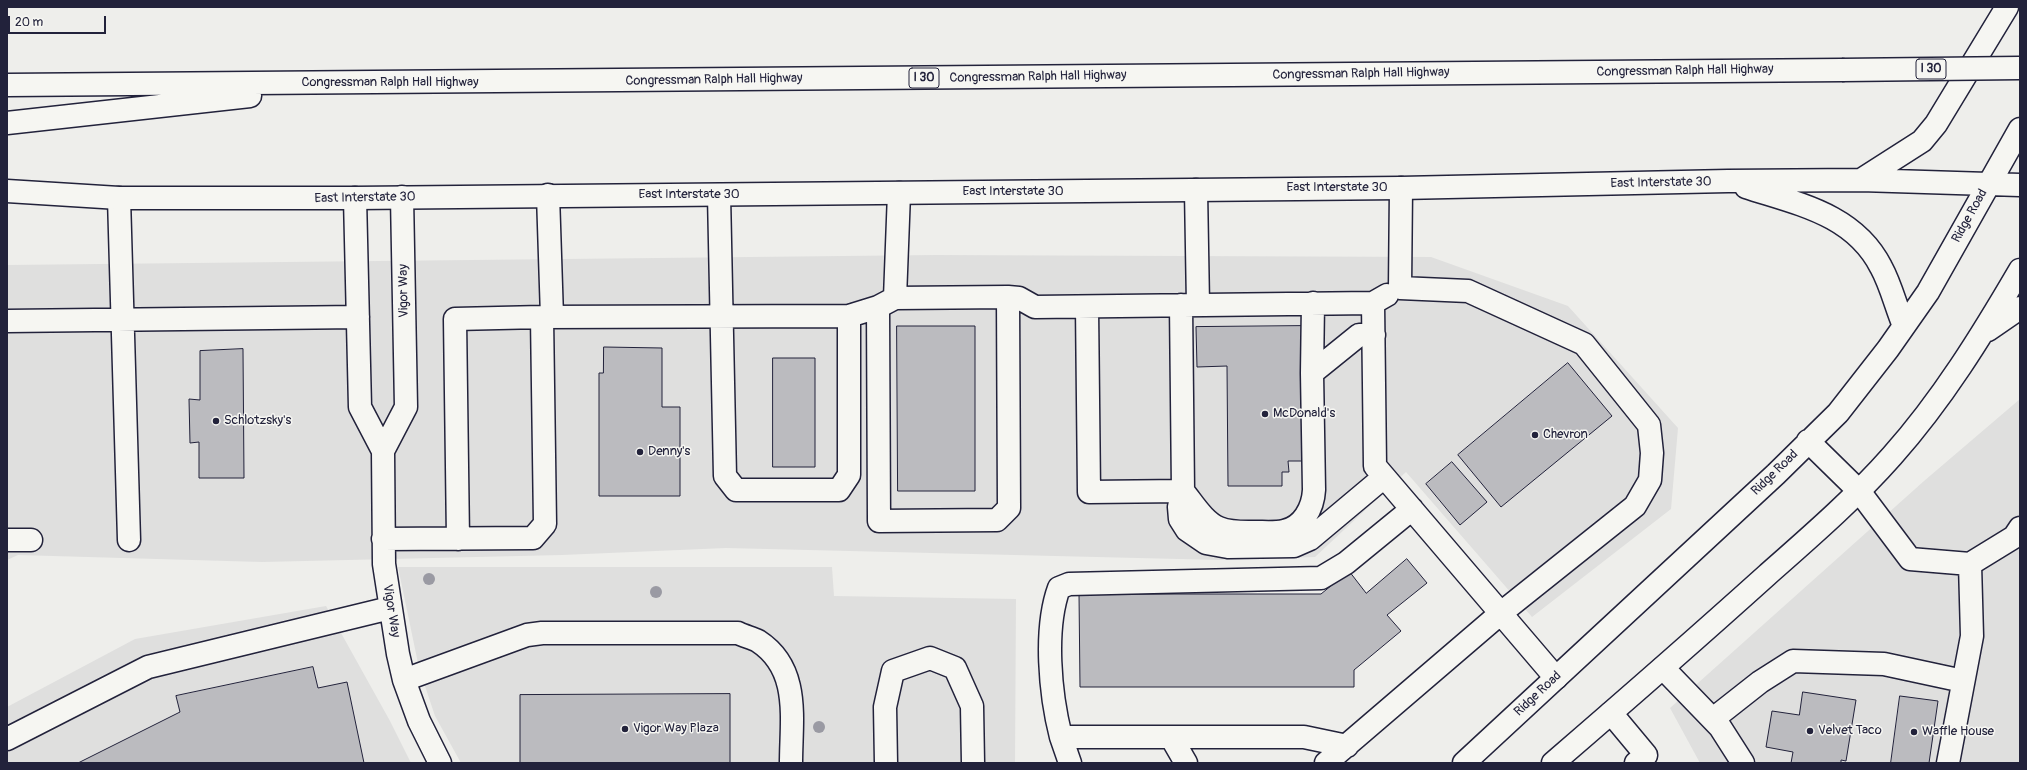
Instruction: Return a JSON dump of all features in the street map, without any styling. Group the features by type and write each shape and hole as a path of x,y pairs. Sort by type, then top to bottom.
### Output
{"main road":[{"path":"1861,180 1916,145 1931,130 2007,7"},
{"name":"Congressman Ralph Hall Highway","path":"7,85 2020,68"},
{"path":"7,123 369,83"},
{"name":"Ridge Road","path":"1464,763 1776,474 1843,407 1928,292 1987,185 2020,129"},
{"name":"East Interstate 30","path":"7,191 119,198 355,198 1400,188 1728,181 1861,180 2020,185"},
{"path":"1728,181 1826,213 1849,228 1866,244 1881,267 1904,326"},
{"path":"1400,188 1400,288"},
{"path":"1196,190 1182,491 1179,507 1180,519 1187,530 1206,543 1228,547 1294,546 1310,539 1384,477"},
{"path":"899,193 886,303 879,521 997,520 1009,508 1008,297"},
{"path":"383,539 533,538 545,524 548,195"},
{"path":"720,195 725,476 736,490 839,490 849,475 849,316"},
{"name":"Vigor Way","path":"402,197 406,407 383,451 384,564 390,608 404,680 419,721 440,763"},
{"path":"119,198 129,540"},
{"name":"Vigor Way","path":"355,198 360,407 383,451"},
{"path":"1553,763 1663,668 1859,491 1892,457 1922,420 1984,332 2020,270"},
{"path":"458,539 455,319 547,317 849,316 886,303 1008,297 1019,298 1035,307 1373,302 1400,288 1468,291 1584,344 1649,425 1652,453 1650,480 1636,506 1502,613 1326,763"},
{"path":"1373,302 1376,466 1556,678"},
{"path":"1182,491 1204,517 1218,528 1236,532 1283,531 1296,526 1308,513 1313,502 1313,303"},
{"path":"1087,307 1089,492 1182,491"},
{"path":"1984,332 2020,308"},
{"path":"7,322 358,317"},
{"path":"1312,373 1360,335 1374,335"},
{"path":"1808,442 1859,491 1910,559 1970,564 2014,537 2020,528"},
{"path":"1070,763 1061,737 1050,667 1053,604 1059,588 1069,584 1321,578 1346,563 1412,509"},
{"path":"7,540 31,540"},
{"path":"1948,763 1972,636 1970,564"},
{"path":"7,739 148,667 390,608"},
{"path":"404,680 527,635 738,633 757,641 772,653 784,670 791,692 791,763"},
{"path":"886,763 885,707 892,671 930,658 955,668 972,706 973,763"},
{"path":"1713,719 1760,682 1793,661 1884,664 1963,681"},
{"path":"1663,668 1713,719 1743,763"},
{"path":"1612,713 1646,755 1636,763"},
{"path":"1061,737 1304,737 1347,746"},
{"path":"1171,737 1186,763"}],"shaded area":[{"path":"936,255 1431,257 1568,306 1678,428 1671,509 1532,617 1406,472 1315,557 1220,560 726,548 562,555 262,562 18,555 7,560 7,265"},
{"path":"2020,399 2020,763 1700,763 1670,708 1924,481"},
{"path":"398,567 832,567 834,596 1016,599 1015,763 461,763 435,716 419,668"},
{"path":"326,606 390,721 411,763 7,763 7,707 135,639"}],"building":[{"path":"897,326 975,326 975,491 898,491"},
{"name":"McDonald's","path":"1303,326 1304,461 1288,461 1289,472 1282,472 1282,486 1228,486 1227,366 1197,367 1196,327"},
{"name":"Denny's","path":"604,347 662,348 662,407 680,407 680,496 599,496 599,373 603,373"},
{"name":"Schlotzsky's","path":"243,349 244,478 199,478 199,442 190,443 189,399 200,400 200,351"},
{"path":"773,358 815,358 815,467 773,467"},
{"name":"Chevron","path":"1568,363 1612,416 1501,507 1458,455"},
{"path":"1452,462 1487,502 1460,525 1426,484"},
{"path":"1407,559 1427,583 1387,615 1401,631 1354,670 1354,687 1080,687 1079,594 1321,594 1349,571 1366,593"},
{"path":"313,667 318,688 347,682 364,763 78,763 180,712 176,696"},
{"name":"Velvet Taco","path":"1803,692 1856,700 1846,761 1841,760 1841,763 1791,763 1793,752 1766,747 1772,711 1799,715"},
{"name":"Vigor Way Plaza","path":"730,694 730,763 520,763 520,695"},
{"name":"Waffle House","path":"1900,696 1938,701 1929,763 1891,763"}],"place":[{"name":"McDonald's","path":"1265,414"},
{"name":"Schlotzsky's","path":"216,421"},
{"name":"Chevron","path":"1535,435"},
{"name":"Denny's","path":"640,452"},
{"name":"Vigor Way Plaza","path":"625,729"},
{"name":"Velvet Taco","path":"1810,731"},
{"name":"Waffle House","path":"1914,732"}]}
